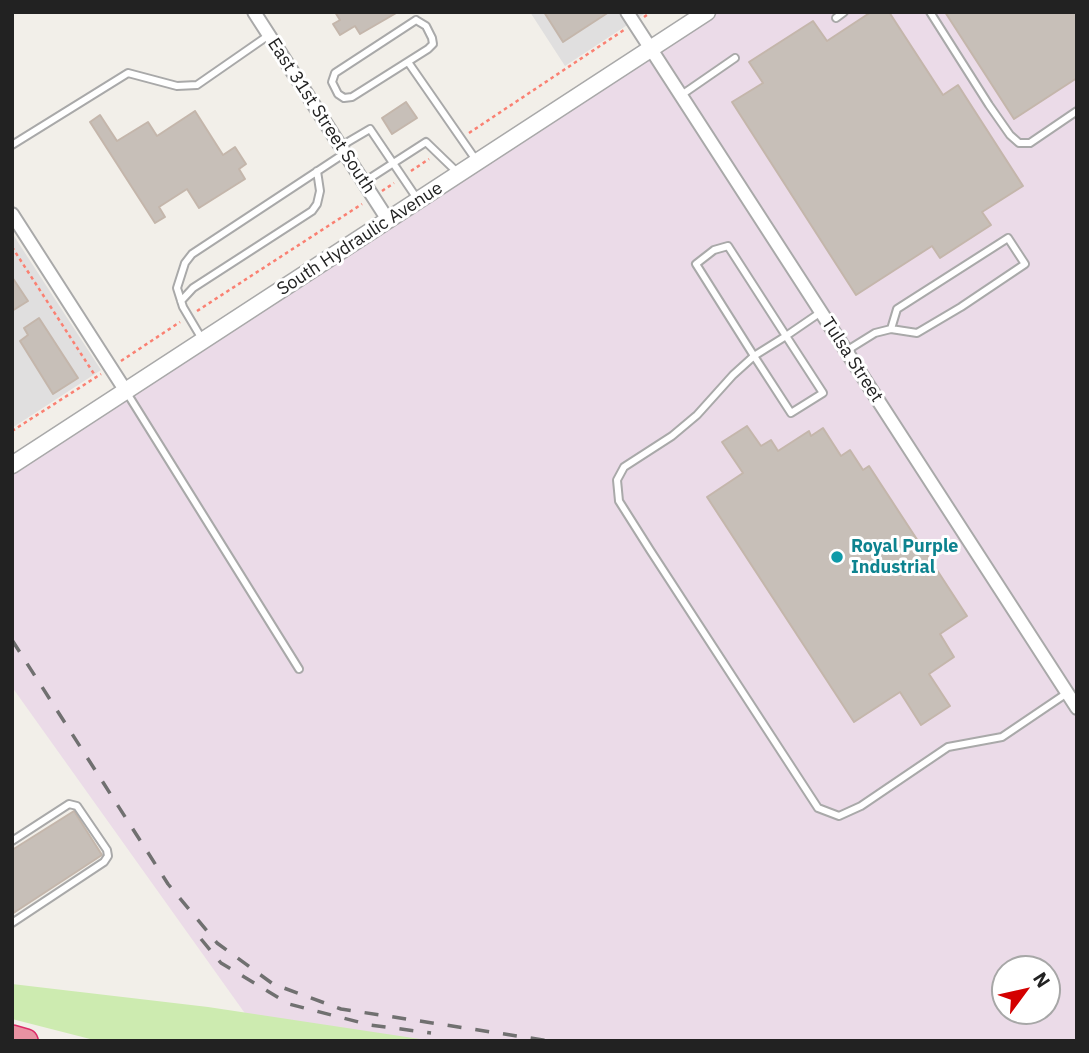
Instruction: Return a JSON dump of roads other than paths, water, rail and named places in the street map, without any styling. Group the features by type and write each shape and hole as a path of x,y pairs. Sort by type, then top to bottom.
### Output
{"highway":[{"path":"12,1037 26,1041"}],"street":[{"name":"East 31st Street South","path":"254,12 388,220"},
{"name":"South Hydraulic Avenue","path":"12,465 127,393 707,12"},
{"name":"Tulsa Street","path":"631,18 1077,708"},
{"path":"12,214 127,393"}],"lane":[{"path":"836,18 845,12"},
{"path":"930,12 989,105 1010,135 1019,143 1030,143 1077,111"},
{"path":"416,20 426,26 433,44 408,62 348,99 338,94 332,82 335,73 416,20"},
{"path":"12,145 128,73 177,86 197,85 269,35"},
{"path":"680,96 735,58"},
{"path":"408,62 477,161"},
{"path":"204,341 181,302 177,288 180,274 192,254 317,171 370,129 418,200"},
{"path":"364,182 426,142 458,174"},
{"path":"181,302 192,288 312,211 320,191 317,171"},
{"path":"846,351 875,333 891,329 917,333 1025,264 1008,238 897,309 891,329"},
{"path":"728,246 786,337 823,393 791,413 696,264 713,250 728,246"},
{"path":"821,312 754,356 733,374 697,415 672,436 624,467 617,480 619,501 818,808 839,816 861,806 948,747 1002,737 1067,693"},
{"path":"127,393 299,669"},
{"path":"12,841 69,804 77,806 107,850 108,856 104,862 12,923"}],"railway":[{"path":"12,640 168,884 217,943 273,984 341,1009 550,1041"},
{"path":"201,939 221,963 289,1004 370,1025 431,1033"}],"place":[{"name":"Royal Purple Industrial","path":"837,557"}]}
